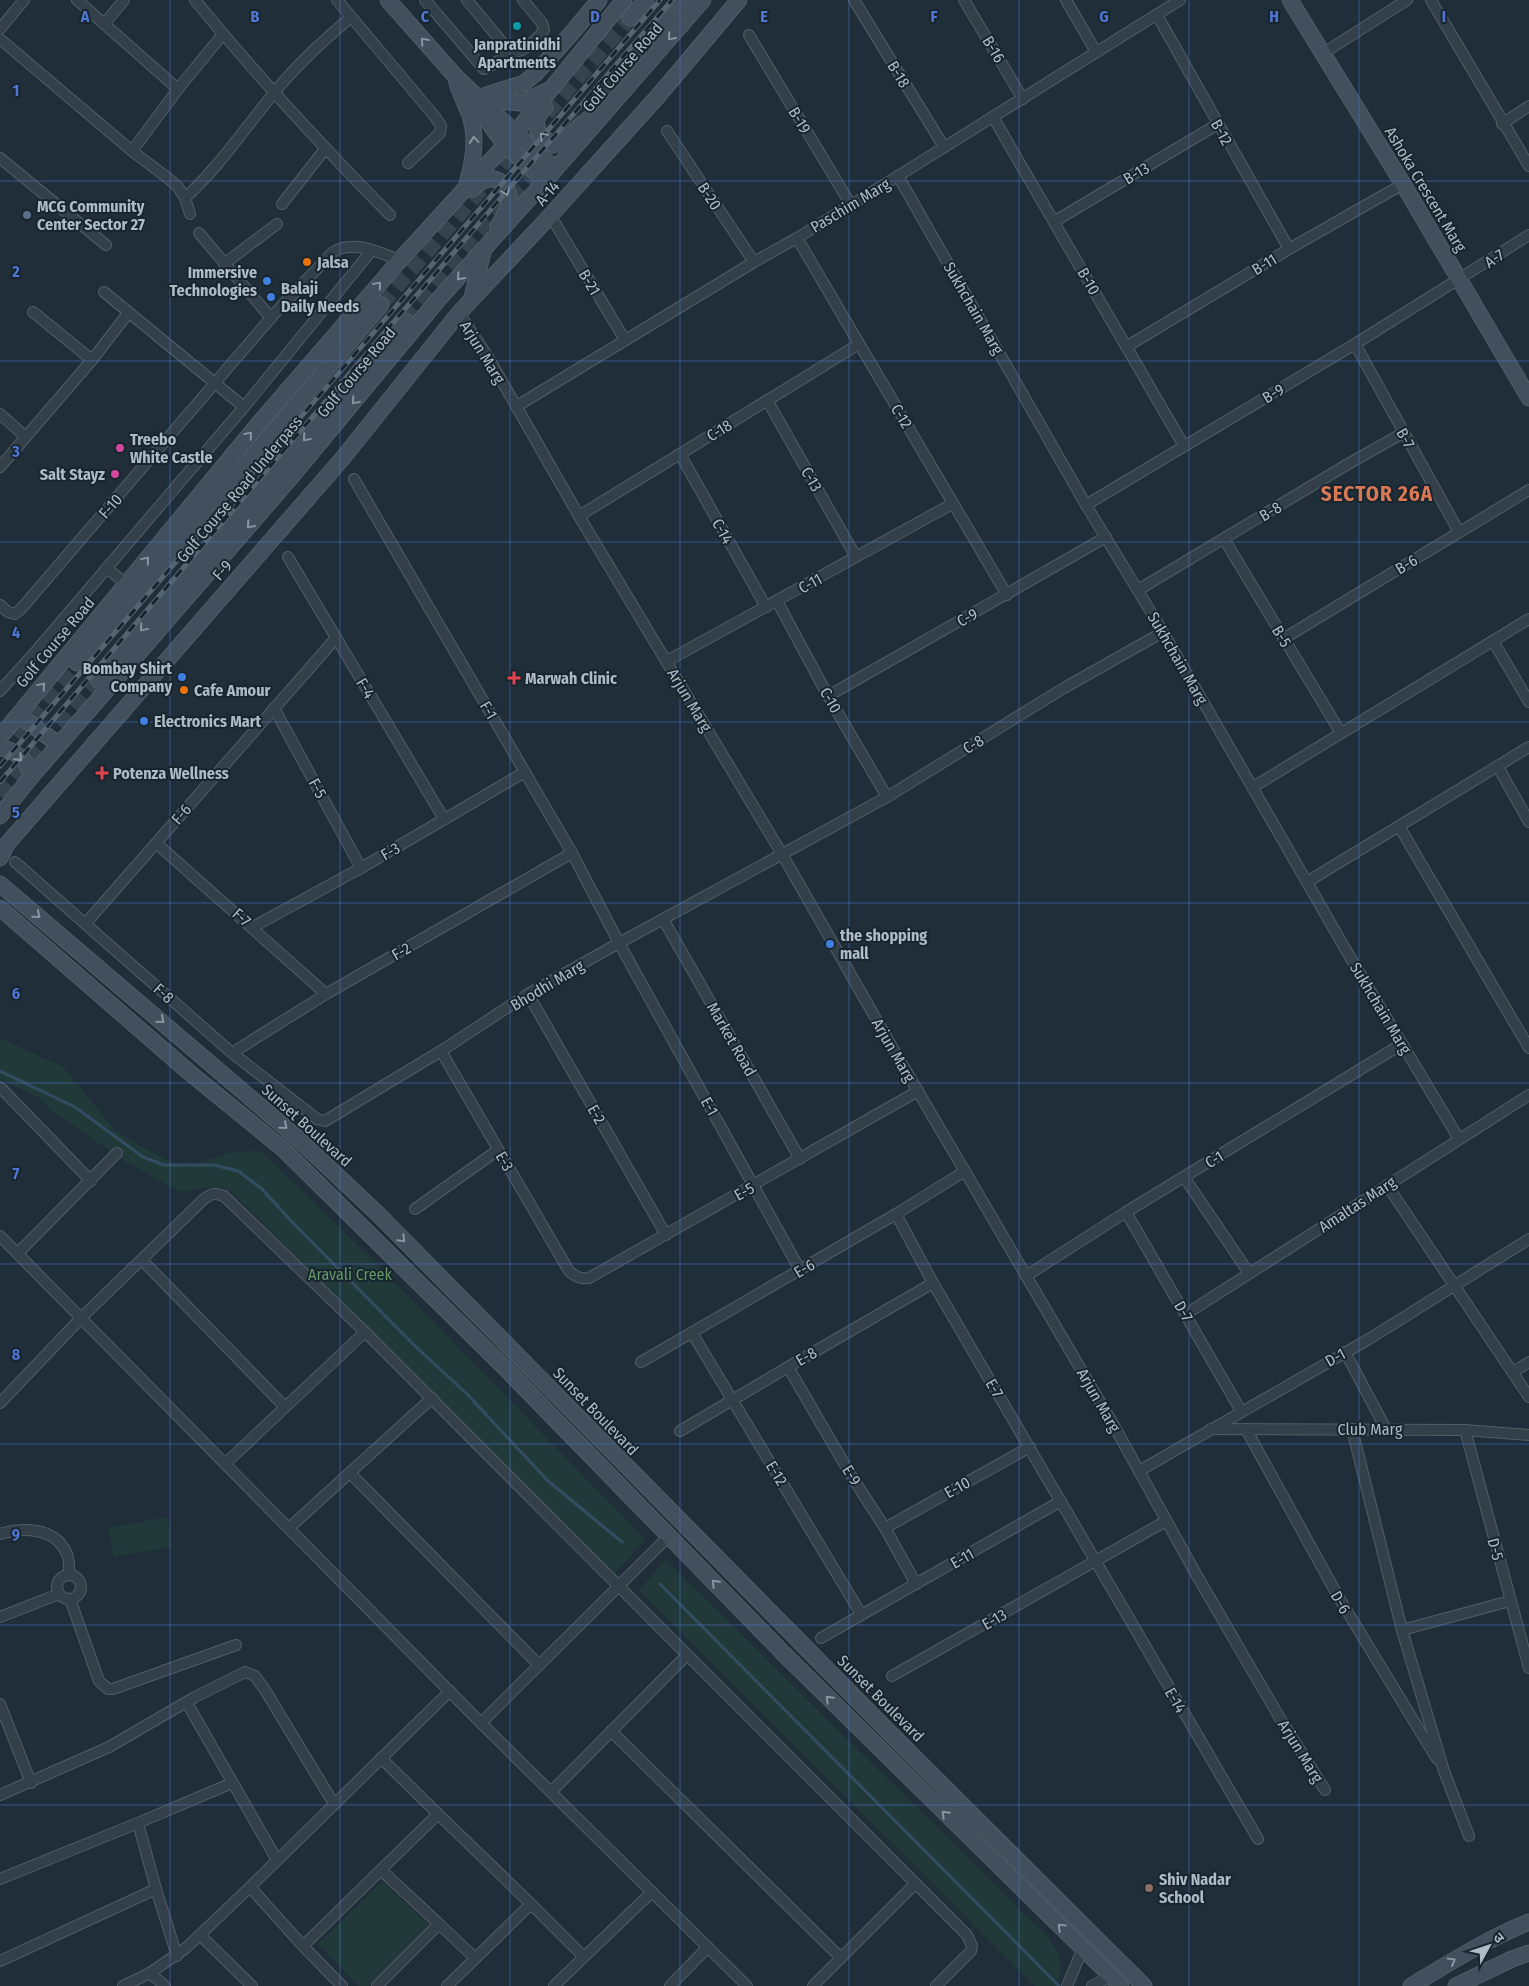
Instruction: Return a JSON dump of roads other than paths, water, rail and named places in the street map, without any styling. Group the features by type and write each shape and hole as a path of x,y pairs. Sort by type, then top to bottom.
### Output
{"main road":[{"path":"388,0 509,139 550,176"},
{"path":"480,97 512,88 529,78 571,34 599,0"},
{"name":"Golf Course Road","path":"0,737 260,422 400,260 509,139 624,0"},
{"path":"630,18 646,0"},
{"path":"655,36 686,0"},
{"name":"Golf Course Road","path":"0,816 31,777 287,482 399,347 703,0"},
{"name":"A-14","path":"458,313 659,95 739,0"},
{"name":"Ashoka Crescent Marg","path":"1290,0 1403,184 1529,398"},
{"path":"567,68 567,79 562,88 535,122 539,132 547,141 553,145 562,142 599,110 610,106"},
{"path":"456,77 480,97 494,101 521,103 549,90"},
{"path":"456,77 458,90 471,118 475,144 466,187"},
{"path":"454,200 463,198 484,180 494,178 502,184 508,192 509,204 497,226 496,237"},
{"path":"472,299 483,251"},
{"name":"Golf Course Road Underpass","path":"77,664 381,305"},
{"name":"F-9","path":"0,858 6,844 342,459 458,313"},
{"name":"Golf Course Road Underpass","path":"98,680 406,321"},
{"path":"399,347 438,339"},
{"path":"21,712 25,720 54,741 62,741"},
{"path":"0,748 10,749 23,760 31,773 31,777"},
{"name":"Sunset Boulevard","path":"0,884 205,1057 295,1136 377,1213 517,1354 579,1420 1144,1986"},
{"name":"Sunset Boulevard","path":"0,908 190,1073 282,1148 504,1367 869,1739 1116,1981"},
{"path":"0,920 36,939"},
{"path":"190,1073 205,1057"},
{"path":"504,1367 517,1354"},
{"path":"699,1567 713,1553"},
{"path":"1410,1986 1482,1945 1529,1922"},
{"path":"1456,1986 1512,1959 1529,1953"}],"street":[{"path":"0,29 24,0"},
{"path":"77,0 178,90"},
{"path":"104,24 124,0"},
{"path":"195,0 274,93 325,149 390,215"},
{"path":"337,0 441,126 440,133 408,163"},
{"path":"425,0 484,69 490,67 510,52 518,52 544,30 542,23 523,0"},
{"path":"467,0 510,52"},
{"name":"B-18","path":"854,0 944,147"},
{"name":"B-16","path":"964,0 1023,99"},
{"path":"1066,0 1096,52"},
{"path":"1322,54 1407,0"},
{"path":"1430,0 1502,124 1529,166"},
{"name":"Paschim Marg","path":"517,406 851,205 1023,99 1174,2"},
{"name":"B-12","path":"1157,14 1289,248"},
{"path":"184,198 223,159 274,93 309,54 351,17"},
{"path":"132,151 223,34"},
{"name":"B-19","path":"749,35 851,205"},
{"path":"0,39 132,151 169,179 178,188 190,214"},
{"path":"1502,124 1529,106"},
{"name":"B-10","path":"993,116 1184,446"},
{"name":"B-13","path":"1055,222 1218,124"},
{"name":"B-20","path":"667,131 754,262"},
{"path":"282,204 325,149"},
{"path":"0,158 106,245"},
{"name":"Sukhchain Marg","path":"898,176 1086,505 1163,632 1458,1139"},
{"name":"B-11","path":"1126,347 1289,248 1403,184"},
{"name":"B-21","path":"555,223 625,340"},
{"path":"224,264 277,224"},
{"path":"199,233 271,318"},
{"name":"A-7","path":"1460,280 1529,235"},
{"name":"C-12","path":"797,238 1007,595"},
{"path":"216,383 271,318 333,252 341,247 349,246 372,250 400,260"},
{"path":"0,691 244,407 372,250"},
{"name":"B-9","path":"1086,505 1460,280"},
{"path":"104,292 244,407"},
{"path":"33,312 92,360"},
{"path":"0,468 92,360 129,312"},
{"name":"Arjun Marg","path":"458,313 517,406 579,516 782,854 1278,1715 1325,1790"},
{"name":"C-18","path":"579,516 859,344"},
{"name":"B-7","path":"1355,344 1459,532"},
{"name":"F-10","path":"0,605 8,612 15,614 21,609 216,383"},
{"name":"C-13","path":"767,400 856,557"},
{"path":"0,414 26,437"},
{"name":"B-8","path":"1138,590 1403,433"},
{"name":"C-14","path":"680,454 766,607"},
{"name":"F-1","path":"354,479 572,853 619,942"},
{"name":"B-6","path":"1283,639 1529,490"},
{"name":"C-11","path":"667,662 952,504"},
{"name":"C-9","path":"828,696 1106,537"},
{"name":"B-5","path":"1224,539 1341,733"},
{"name":"F-4","path":"288,557 444,819"},
{"path":"107,568 126,584"},
{"name":"C-10","path":"777,601 828,696 887,797"},
{"path":"1253,787 1529,619"},
{"name":"C-8","path":"782,854 887,797 1064,688 1163,632"},
{"name":"F-6","path":"86,923 336,638"},
{"path":"1493,641 1529,702"},
{"name":"F-5","path":"274,708 361,868"},
{"path":"1307,882 1529,747"},
{"path":"1498,767 1529,822"},
{"name":"F-3","path":"253,927 361,868 525,772"},
{"path":"1399,826 1529,1048"},
{"name":"F-7","path":"156,842 326,994"},
{"name":"F-2","path":"232,1053 326,994 572,853"},
{"name":"Bhodhi Marg","path":"317,1119 325,1120 333,1117 528,994 619,942 782,854"},
{"name":"F-8","path":"16,862 232,1053 317,1119"},
{"name":"Market Road","path":"663,919 800,1159"},
{"name":"E-1","path":"619,942 800,1270"},
{"name":"E-2","path":"528,994 666,1234"},
{"name":"C-1","path":"1026,1276 1126,1212 1402,1044"},
{"name":"E-3","path":"441,1050 569,1271"},
{"path":"0,1087 91,1181"},
{"name":"E-5","path":"569,1271 578,1278 589,1278 754,1186 918,1091"},
{"name":"Amaltas Marg","path":"1186,1314 1529,1095"},
{"path":"415,1209 498,1150"},
{"path":"18,1253 117,1153"},
{"name":"E-6","path":"642,1362 896,1214 965,1171"},
{"path":"1184,1177 1249,1273"},
{"path":"1387,1185 1529,1397"},
{"path":"0,1403 81,1318 204,1198 216,1193 231,1202 432,1398 967,1936 972,1946 968,1954 936,1986"},
{"name":"D-7","path":"1126,1212 1241,1411"},
{"name":"E-7","path":"896,1214 933,1283 1095,1561"},
{"name":"D-1","path":"1139,1471 1455,1287 1529,1239"},
{"path":"1,1240 18,1253 450,1691 747,1986"},
{"path":"142,1260 285,1407"},
{"name":"E-8","path":"680,1431 933,1283"},
{"path":"226,1463 365,1332"},
{"name":"E-12","path":"692,1333 861,1614"},
{"path":"1344,1352 1386,1429"},
{"path":"1512,1372 1529,1362"},
{"name":"E-9","path":"788,1367 852,1477 885,1528 916,1584"},
{"path":"289,1528 432,1398"},
{"name":"Club Marg","path":"1210,1428 1465,1430 1529,1434"},
{"name":"D-6","path":"1246,1429 1339,1598 1444,1771"},
{"name":"D-6","path":"1352,1429 1402,1630 1444,1771 1469,1836"},
{"name":"D-5","path":"1465,1430 1529,1668"},
{"name":"E-10","path":"885,1528 1030,1447"},
{"path":"350,1473 539,1665"},
{"name":"E-11","path":"820,1638 1061,1501"},
{"name":"E-13","path":"892,1676 1166,1521"},
{"path":"0,1534 27,1529 52,1537 66,1551 69,1575"},
{"path":"482,1723 669,1536"},
{"name":"E-14","path":"1095,1561 1258,1839"},
{"path":"69,1575 76,1578 80,1585 79,1592 70,1599 63,1598 59,1594 57,1583 62,1577 69,1575"},
{"path":"0,1617 59,1594"},
{"path":"70,1599 99,1681 108,1689 113,1689 236,1645"},
{"path":"1402,1630 1510,1601"},
{"path":"552,1792 687,1654"},
{"path":"0,1795 31,1783 109,1747 240,1674 250,1673 255,1676 278,1711 334,1804"},
{"path":"123,1986 150,1973 177,1956 450,1691"},
{"path":"187,1703 277,1860"},
{"path":"0,1704 31,1783"},
{"path":"611,1731 841,1958"},
{"path":"380,1758 584,1957"},
{"path":"0,1879 232,1783"},
{"path":"303,1946 438,1814"},
{"path":"138,1823 177,1956"},
{"path":"381,1870 474,1958"},
{"path":"813,1986 915,1884"},
{"path":"250,1887 342,1986"},
{"path":"0,1961 156,1889"},
{"path":"554,1986 652,1892"},
{"path":"447,1986 531,1904"},
{"path":"377,1986 439,1924"},
{"path":"200,1935 252,1986"},
{"path":"670,1986 708,1947"},
{"path":"1070,1982 1083,1948"},
{"path":"150,1973 165,1986"},
{"path":"1092,1986 1116,1981"}],"waterway":[{"path":"0,1071 75,1107 143,1157 164,1165 214,1165 238,1171 261,1188 415,1346 467,1394 548,1481 622,1542"},
{"path":"660,1584 1059,1986"}],"tunnel":[{"path":"381,305 630,18"},
{"path":"406,321 655,36"},
{"path":"0,753 77,663"},
{"path":"0,796 99,681"}],"railway":[{"path":"0,766 660,0"},
{"path":"0,782 672,0"}],"place":[{"name":"Janpratinidhi Apartments","path":"517,26"},
{"name":"MCG Community Center Sector 27","path":"27,215"},
{"name":"Jalsa","path":"307,262"},
{"name":"Immersive Technologies","path":"267,281"},
{"name":"Balaji Daily Needs","path":"271,297"},
{"name":"Treebo White Castle","path":"120,448"},
{"name":"Salt Stayz","path":"115,474"},
{"name":"Bombay Shirt Company","path":"182,677"},
{"name":"Marwah Clinic","path":"514,678"},
{"name":"Cafe Amour","path":"184,690"},
{"name":"Electronics Mart","path":"144,721"},
{"name":"Potenza Wellness","path":"102,773"},
{"name":"the shopping mall","path":"830,944"},
{"name":"Shiv Nadar School","path":"1149,1888"}],"district":[{"name":"SECTOR 26A","path":"1377,494"}],"park label":[{"name":"Aravali Creek","path":"350,1274"}]}
